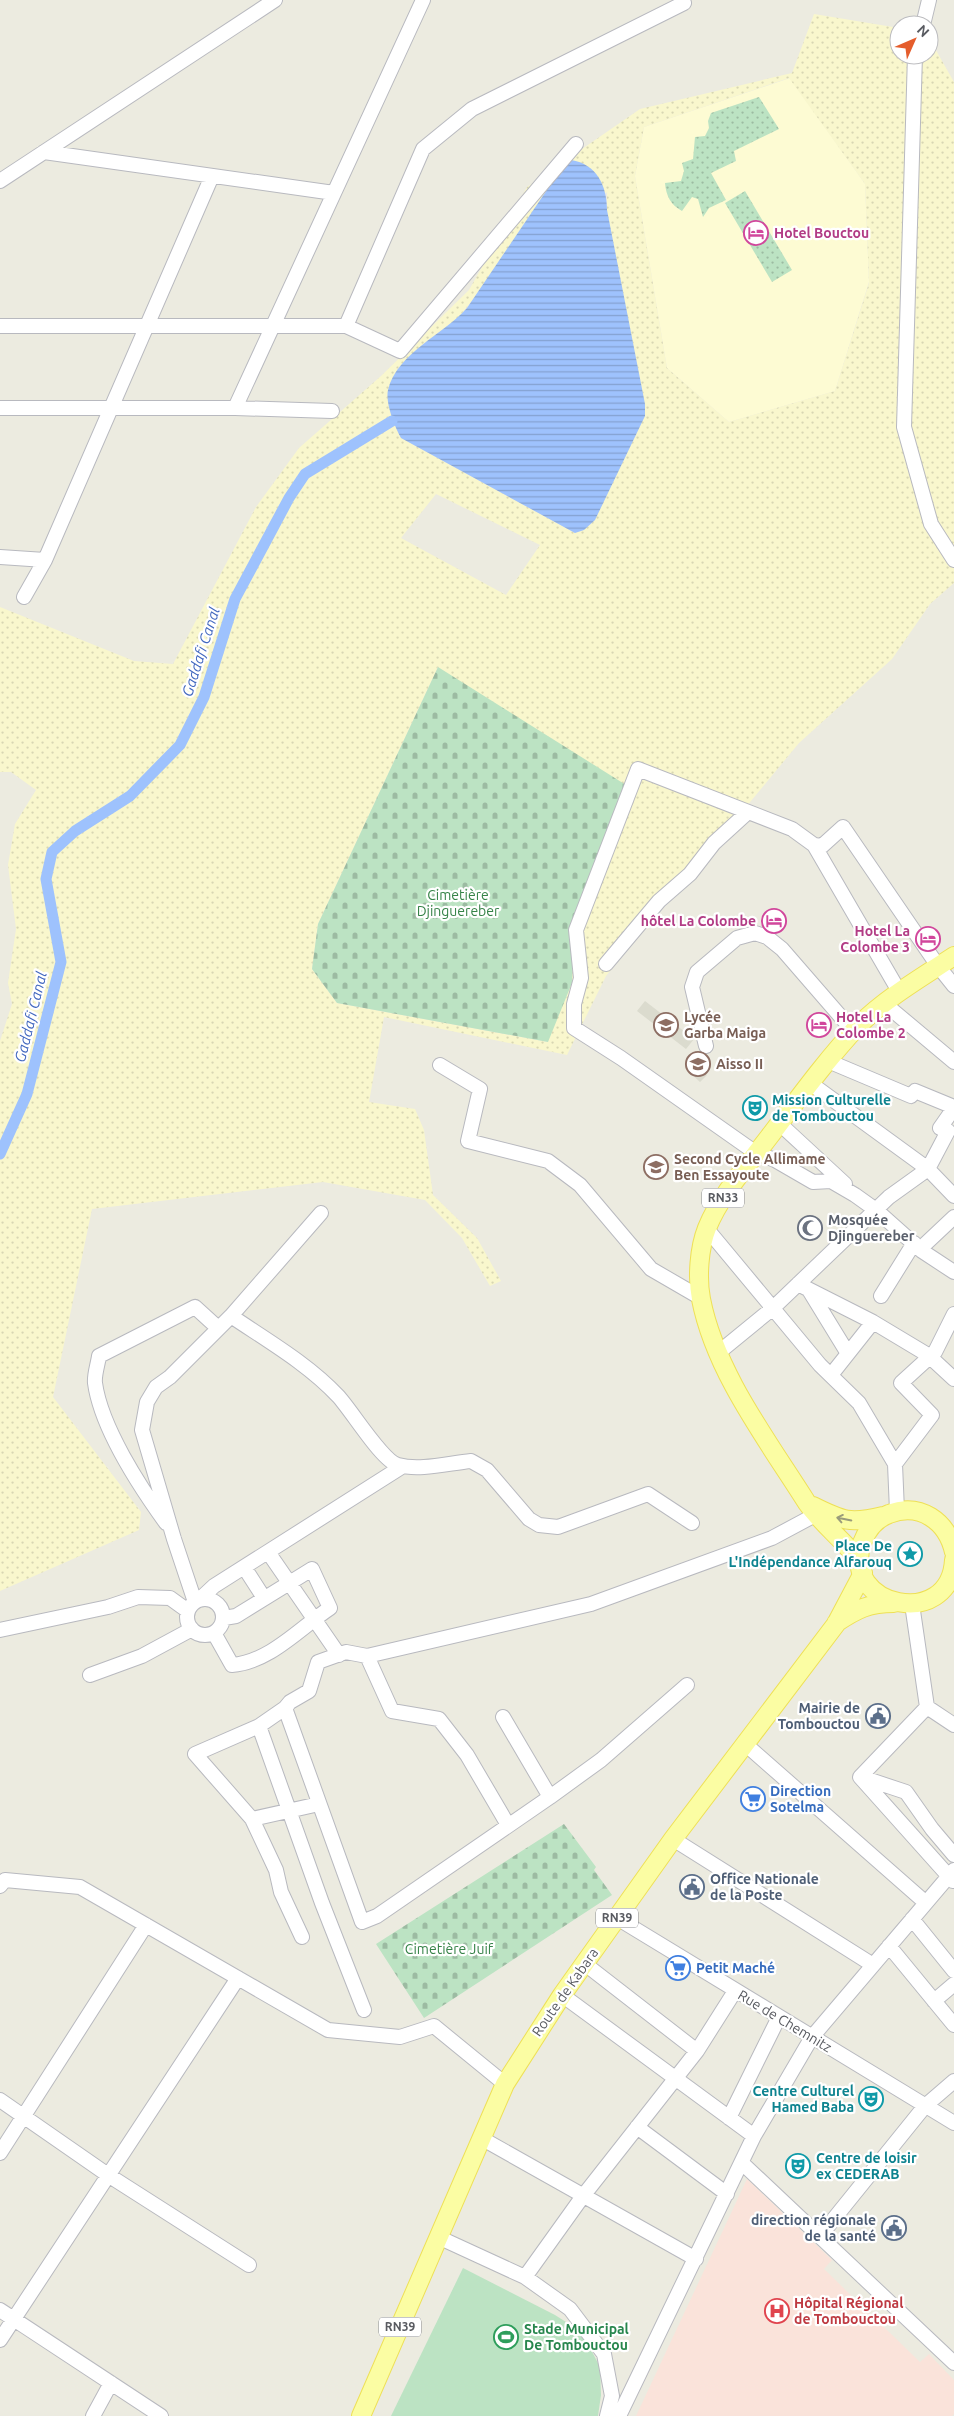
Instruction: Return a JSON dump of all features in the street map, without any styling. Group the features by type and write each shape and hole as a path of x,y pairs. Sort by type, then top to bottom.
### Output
{"main road":[{"name":"RN33","path":"861,1567 845,1543 811,1509 749,1412 718,1353 701,1298 700,1258 707,1229 726,1192 828,1061 854,1032 885,1004 954,956"},
{"path":"811,1509 839,1519 860,1521 890,1513 917,1511 935,1519 945,1528 953,1544"},
{"path":"836,1624 861,1567 861,1548 865,1535 873,1524 890,1513"},
{"path":"836,1624 853,1612 874,1603 911,1602 940,1592 949,1580 954,1567 954,1560"},
{"path":"861,1567 870,1586 881,1596 911,1602"},
{"name":"Route de Kabara","path":"438,2237 505,2084 562,1995 673,1839 836,1624"},
{"name":"RN39","path":"361,2416 438,2237"}],"street":[{"path":"0,181 275,0"},
{"path":"235,408 423,0"},
{"path":"925,15 929,0"},
{"path":"346,326 423,149 472,110 684,3"},
{"path":"915,65 904,427 931,524 954,560"},
{"path":"0,326 346,326 400,350 576,144"},
{"path":"44,152 334,193"},
{"path":"24,597 44,560 212,176"},
{"path":"0,408 235,408 332,411"},
{"path":"0,557 44,560"},
{"path":"872,1207 831,1181 812,1182 775,1160 756,1153 621,1058 574,1028 574,1004 580,978 576,930 638,769 792,829 814,845 900,993"},
{"path":"606,964 659,901 690,874 714,843 748,812"},
{"path":"814,845 822,846 843,827 938,966 954,986"},
{"path":"706,1046 692,987 697,972 737,938 755,933 767,936 782,949 854,1032"},
{"path":"885,1004 954,1062"},
{"path":"718,1353 773,1308 803,1287 872,1207 889,1198 928,1169 942,1146 948,1131 940,1128 954,1108 915,1091 911,1096 828,1061"},
{"path":"440,1065 480,1089 468,1141 548,1161 580,1184 651,1269 701,1298"},
{"path":"810,1084 928,1169 953,1192"},
{"path":"779,1123 917,1246 954,1272"},
{"path":"942,1146 954,1153"},
{"path":"194,1604 142,1430 148,1402 156,1387 170,1377 231,1316 321,1213"},
{"path":"881,1296 917,1246 954,1217"},
{"path":"707,1229 820,1365 860,1403 895,1464"},
{"path":"803,1287 873,1322 930,1357 954,1379"},
{"path":"803,1287 847,1352"},
{"path":"172,1532 137,1482 108,1425 94,1382 100,1356 195,1307 218,1328"},
{"path":"231,1316 301,1362 338,1396 390,1461 403,1466 414,1467 471,1461 478,1463 487,1470 529,1519 539,1525 558,1526 648,1494 692,1524"},
{"path":"890,1513 895,1464 932,1415 900,1383 930,1357 953,1321"},
{"path":"830,1375 873,1322"},
{"path":"0,1630 108,1607 138,1597 170,1598 194,1604 206,1598 217,1602 224,1618 219,1629 214,1633 203,1635 192,1629 188,1624 194,1604 214,1586 403,1466"},
{"path":"302,1937 281,1892 276,1870 252,1819 195,1754 259,1726 285,1708 290,1702 309,1691 318,1662 346,1652 367,1656 591,1604 772,1538 811,1509"},
{"path":"268,1552 339,1655"},
{"path":"244,1567 264,1598"},
{"path":"214,1633 232,1665 241,1664 260,1659 330,1608 312,1569 236,1616 224,1618"},
{"path":"954,1589 911,1602 927,1707 954,1725"},
{"path":"90,1675 142,1656 192,1629"},
{"path":"367,1656 392,1711 439,1718 468,1756 508,1825"},
{"path":"285,1708 362,1922 377,1916 601,1760 687,1685"},
{"path":"860,1777 927,1707"},
{"path":"503,1717 550,1797"},
{"path":"259,1726 364,2010"},
{"path":"744,1743 926,1903"},
{"path":"860,1777 906,1792 954,1855"},
{"path":"619,2416 754,2136 812,2037 912,1919 952,1876 860,1777"},
{"path":"252,1819 319,1804"},
{"path":"673,1839 873,1965"},
{"path":"0,1886 5,1880 80,1887 328,2030 400,2037 434,2026 505,2084"},
{"name":"Rue de Chemnitz","path":"617,1918 954,2122"},
{"path":"912,1919 954,1971"},
{"path":"0,2153 146,1925"},
{"path":"889,1946 954,2025"},
{"path":"584,1964 697,2051"},
{"path":"0,2340 238,1978"},
{"path":"934,2001 954,1984"},
{"path":"525,2277 583,2196 697,2051 735,1991"},
{"path":"562,1995 754,2136"},
{"path":"729,2118 779,2017"},
{"path":"820,2236 925,2106 954,2081"},
{"path":"0,2100 108,2175 249,2265"},
{"path":"637,2127 727,2194"},
{"path":"481,2138 696,2259"},
{"path":"742,2163 953,2360"},
{"path":"438,2237 525,2277 570,2309 604,2354 612,2396 607,2416"},
{"path":"0,2310 161,2416"},
{"path":"93,2416 112,2383"}],"shaded area":[{"name":"Hotel Bouctou","path":"790,78 865,184 869,282 835,391 729,422 667,368 635,176 644,127"},
{"name":"Lycée Garba Maiga","path":"645,1001 694,1039 686,1049 637,1011"},
{"name":"Aisso II","path":"701,1051 710,1060 702,1069 707,1075 700,1082 685,1068"},
{"name":"Hôpital Régional de Tombouctou","path":"747,2179 832,2260 824,2269 920,2362 929,2354 954,2380 954,2414 952,2416 636,2416"}],"green space":[{"path":"759,97 779,129 734,151 736,161 711,173 726,200 709,208 703,217 698,199 692,197 682,211 678,209 670,200 665,183 681,181 684,171 682,163 693,159 695,137 705,136 709,128 708,121 711,113"},
{"path":"745,191 792,270 772,282 725,203"},
{"name":"Cimetière Djinguereber","path":"438,667 626,785 574,924 572,983 548,1042 337,1003 312,969 318,924"},
{"name":"Cimetière Juif","path":"564,1824 596,1867 594,1870 612,1895 424,2018 376,1944"},
{"name":"Stade Municipal De Tombouctou","path":"463,2268 555,2315 577,2329 588,2344 600,2367 601,2395 598,2416 391,2416"}],"sand":[{"path":"814,14 889,26 889,65 939,65 939,56 954,82 954,583 930,604 892,659 799,743 606,976 567,1055 384,1017 369,1102 415,1109 424,1130 433,1195 477,1238 501,1281 490,1286 462,1238 425,1200 323,1182 92,1209 53,1397 141,1512 139,1530 0,1591 0,1041 12,1004 8,983 16,929 8,865 15,824 36,790 11,772 0,772 0,607 134,661 173,664 256,507 299,448 381,376 469,290 527,187 640,109 792,73","holes":["789,78 865,184 869,283 835,391 729,422 667,368 635,176 644,127","607,192 607,210 575,533 401,438 397,369 410,356 456,321 484,285","436,494 540,545 506,595 401,538","438,667 548,1042 337,1003 312,969 318,924"]}],"water":[{"path":"571,160 580,162 594,171 605,193 645,404 645,416 595,520 584,530 575,533 401,438 391,415 387,395 393,377 401,365 467,308 559,172"}],"waterway":[{"name":"Gaddafi Canal","path":"0,1154 27,1094 61,962 46,879 52,852 75,831 130,796 180,745 204,697 235,599 289,498 305,474 392,421"}],"place":[{"name":"Hotel Bouctou","path":"756,233"},
{"name":"hôtel La Colombe","path":"774,921"},
{"name":"Hotel La Colombe 3","path":"928,939"},
{"name":"Lycée Garba Maiga","path":"666,1025"},
{"name":"Hotel La Colombe 2","path":"819,1025"},
{"name":"Aisso II","path":"698,1064"},
{"name":"Mission Culturelle de Tombouctou","path":"755,1108"},
{"name":"Second Cycle Allimame Ben Essayoute","path":"656,1167"},
{"name":"Mosquée Djinguereber","path":"810,1228"},
{"name":"Place De L'Indépendance Alfarouq","path":"910,1554"},
{"name":"Mairie de Tombouctou","path":"878,1716"},
{"name":"Direction Sotelma","path":"753,1799"},
{"name":"Office Nationale de la Poste","path":"692,1887"},
{"name":"Petit Maché","path":"678,1968"},
{"name":"Centre Culturel Hamed Baba","path":"871,2099"},
{"name":"Centre de loisir ex CEDERAB","path":"798,2166"},
{"name":"direction régionale de la santé","path":"894,2228"},
{"name":"Hôpital Régional de Tombouctou","path":"777,2311"},
{"name":"Stade Municipal De Tombouctou","path":"506,2337"}]}
